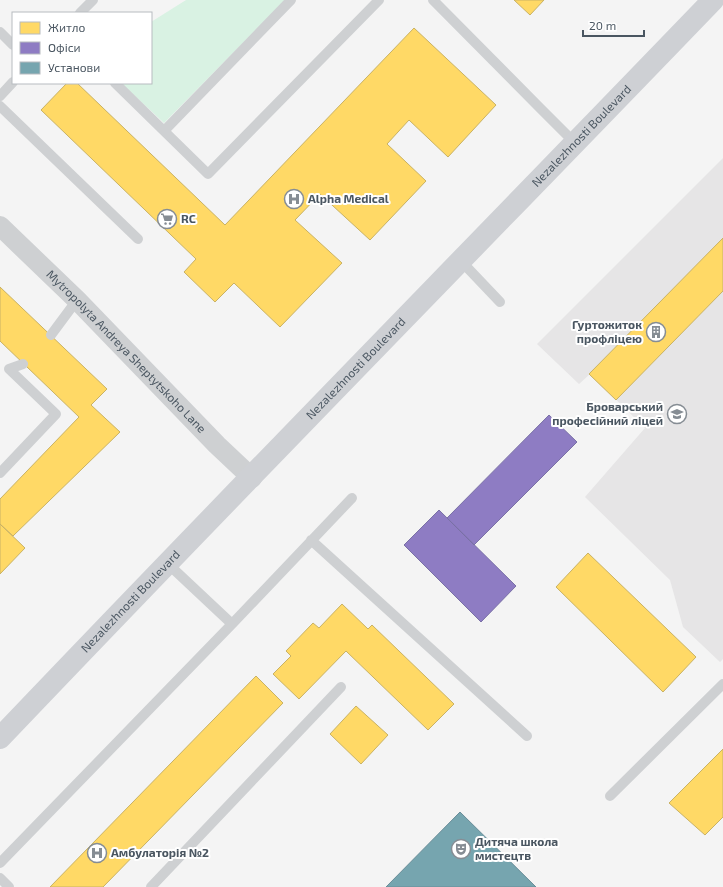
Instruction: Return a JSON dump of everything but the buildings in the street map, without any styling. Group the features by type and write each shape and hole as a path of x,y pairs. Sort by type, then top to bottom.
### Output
{"main road":[{"name":"Nezalezhnosti Boulevard","path":"0,738 167,563 252,478 713,0"}],"street":[{"name":"Mytropolyta Andreya Sheptytskoho Lane","path":"0,226 77,300 217,445 252,478"}],"lane":[{"path":"81,12 93,0"},
{"path":"164,131 291,0"},
{"path":"116,84 208,174 379,0"},
{"path":"434,0 575,143"},
{"path":"0,32 12,44"},
{"path":"0,96 12,83"},
{"path":"0,106 138,240"},
{"path":"461,261 500,302"},
{"path":"51,335 77,300"},
{"path":"0,472 56,414 9,369 23,364"},
{"path":"0,863 352,498"},
{"path":"311,540 527,736"},
{"path":"167,563 232,624"},
{"path":"610,796 723,684"},
{"path":"151,887 341,687"},
{"path":"0,878 9,887"}],"shaded area":[{"name":"Броварський професійний ліцей","path":"723,158 723,659 720,662 683,627 670,580 585,497 645,428 590,374 579,384 537,344"}],"green space":[{"path":"186,0 285,0 164,123 122,84 152,84 152,21"}],"place":[{"name":"Alpha Medical","path":"294,199"},
{"name":"RC","path":"167,219"},
{"name":"Гуртожиток профліцею","path":"656,332"},
{"name":"Броварський професійний ліцей","path":"677,414"},
{"name":"Дитяча школа мистецтв","path":"461,849"},
{"name":"Амбулаторія №2","path":"97,853"}]}
